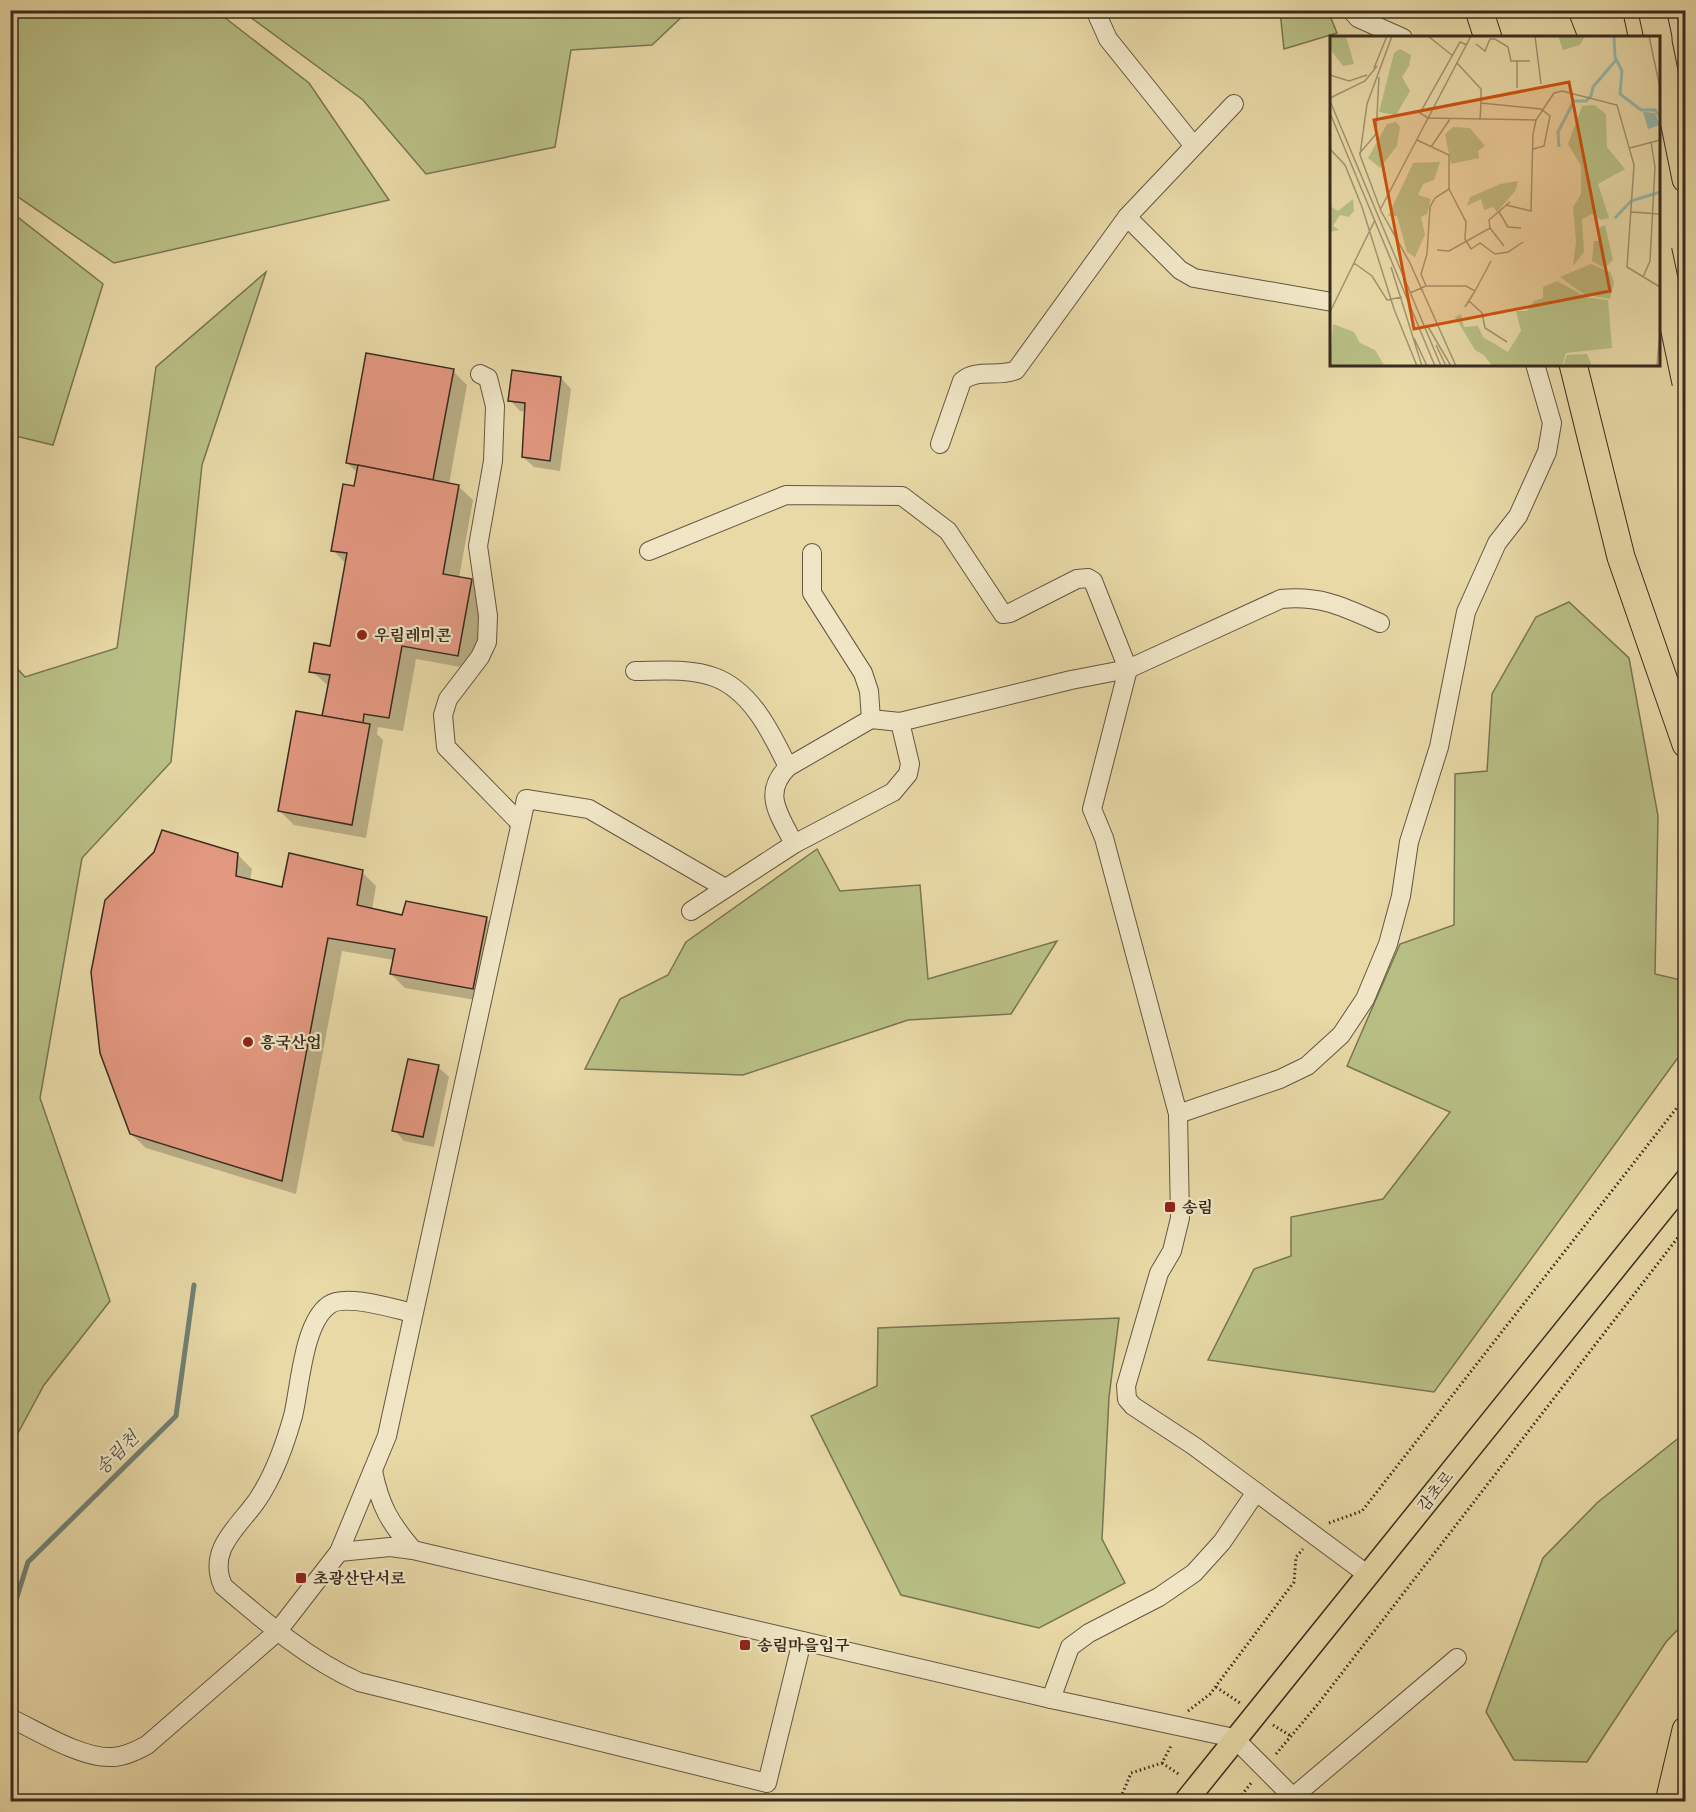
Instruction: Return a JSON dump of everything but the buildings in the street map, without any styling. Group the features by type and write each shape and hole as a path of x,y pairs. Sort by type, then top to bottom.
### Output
{"highway":[{"path":"1479,10 1487,36"},
{"path":"1489,10 1495,36"},
{"path":"1582,10 1592,36"},
{"path":"1608,10 1614,36"},
{"path":"1652,10 1658,36"},
{"path":"1660,47 1686,179"},
{"path":"1660,256 1686,383"},
{"path":"1573,366 1621,557 1686,744"},
{"path":"1668,1802 1686,1730"}],"main road":[{"name":"감초로","path":"1185,1802 1234,1738 1686,1180"}],"street":[{"path":"1095,10 1108,39 1194,146"},
{"path":"1351,10 1358,18 1398,36"},
{"path":"940,444 962,381 975,374 998,375 1016,370 1127,218 1234,104"},
{"path":"1127,218 1180,270 1194,278 1330,302"},
{"path":"1660,315 1686,308"},
{"path":"1178,1114 1280,1079 1307,1066 1341,1035 1365,999 1388,944 1401,896 1409,842 1439,747 1466,612 1497,543 1518,516 1547,452 1551,423 1536,366"},
{"path":"480,374 488,378 495,406 493,461 478,546 488,632 480,657 448,699 443,715 442,732 446,747 520,823"},
{"path":"649,551 786,495 902,496 948,531 1003,614 1010,613 1077,579 1091,579 1128,669 1092,809 1104,838 1178,1114 1180,1218 1172,1251 1159,1273 1126,1386 1127,1399 1132,1407 1194,1446 1368,1575"},
{"path":"812,553 812,593 863,673 869,691 871,719"},
{"path":"794,844 776,809 775,784 788,767 871,719 900,722 1071,680 1128,669 1281,599 1303,597 1327,600 1380,623"},
{"path":"636,671 682,671 714,676 735,689 761,719 788,767"},
{"path":"691,911 794,844 893,792 908,774 910,764 900,722"},
{"path":"10,1718 94,1756 112,1758 147,1745 277,1632 339,1552 387,1436 526,799 589,809 725,888"},
{"path":"413,1313 375,1304 345,1301 329,1304 314,1326 302,1366 292,1416 277,1463 256,1503 225,1540 218,1559 218,1576 223,1586 277,1632 338,1672 359,1682 767,1784"},
{"path":"373,1471 379,1502 392,1525 413,1550"},
{"path":"1051,1699 1070,1647 1089,1633 1159,1597 1194,1573 1222,1542 1256,1491"},
{"path":"339,1552 390,1547 413,1550 1051,1699 1234,1738 1264,1768 1290,1799 1457,1658"},
{"path":"762,1802 802,1641"}],"path":[{"path":"1119,1802 1131,1773 1162,1763 1189,1710 1210,1694 1294,1582 1296,1557 1326,1524 1362,1511 1686,1096"},
{"path":"1236,1802 1318,1704 1686,1227"}],"green space":[{"path":"215,10 309,83 389,200 114,263 11,192 11,11"},
{"path":"242,11 688,11 652,45 571,50 555,147 426,174 363,100"},
{"path":"1280,11 1328,11 1337,33 1284,49"},
{"path":"10,211 103,284 53,445 11,435"},
{"path":"266,272 202,465 171,762 82,858 40,1098 110,1301 44,1385 11,1446 11,662 25,677 117,648 156,367"},
{"path":"1569,602 1629,658 1658,816 1655,974 1685,981 1685,1048 1434,1392 1208,1360 1254,1269 1291,1256 1291,1217 1383,1199 1450,1112 1347,1066 1400,944 1454,925 1455,774 1487,771 1492,694 1536,617"},
{"path":"817,849 840,891 920,885 928,979 1057,941 1011,1014 908,1020 743,1075 585,1069 620,999 668,975 686,942"},
{"path":"1119,1318 1109,1397 1102,1539 1125,1583 1039,1628 901,1595 811,1416 877,1386 878,1328"},
{"path":"1685,1433 1685,1622 1666,1642 1587,1762 1514,1760 1486,1712 1543,1558 1598,1502"}],"waterway":[{"name":"송림천","path":"10,1619 28,1562 176,1416 194,1285"}],"place":[{"name":"우림레미콘","path":"362,635"},
{"name":"흥국산업","path":"248,1042"},
{"name":"송림","path":"1170,1207"},
{"name":"초광산단서로","path":"301,1578"},
{"name":"송림마을입구","path":"745,1645"}]}
